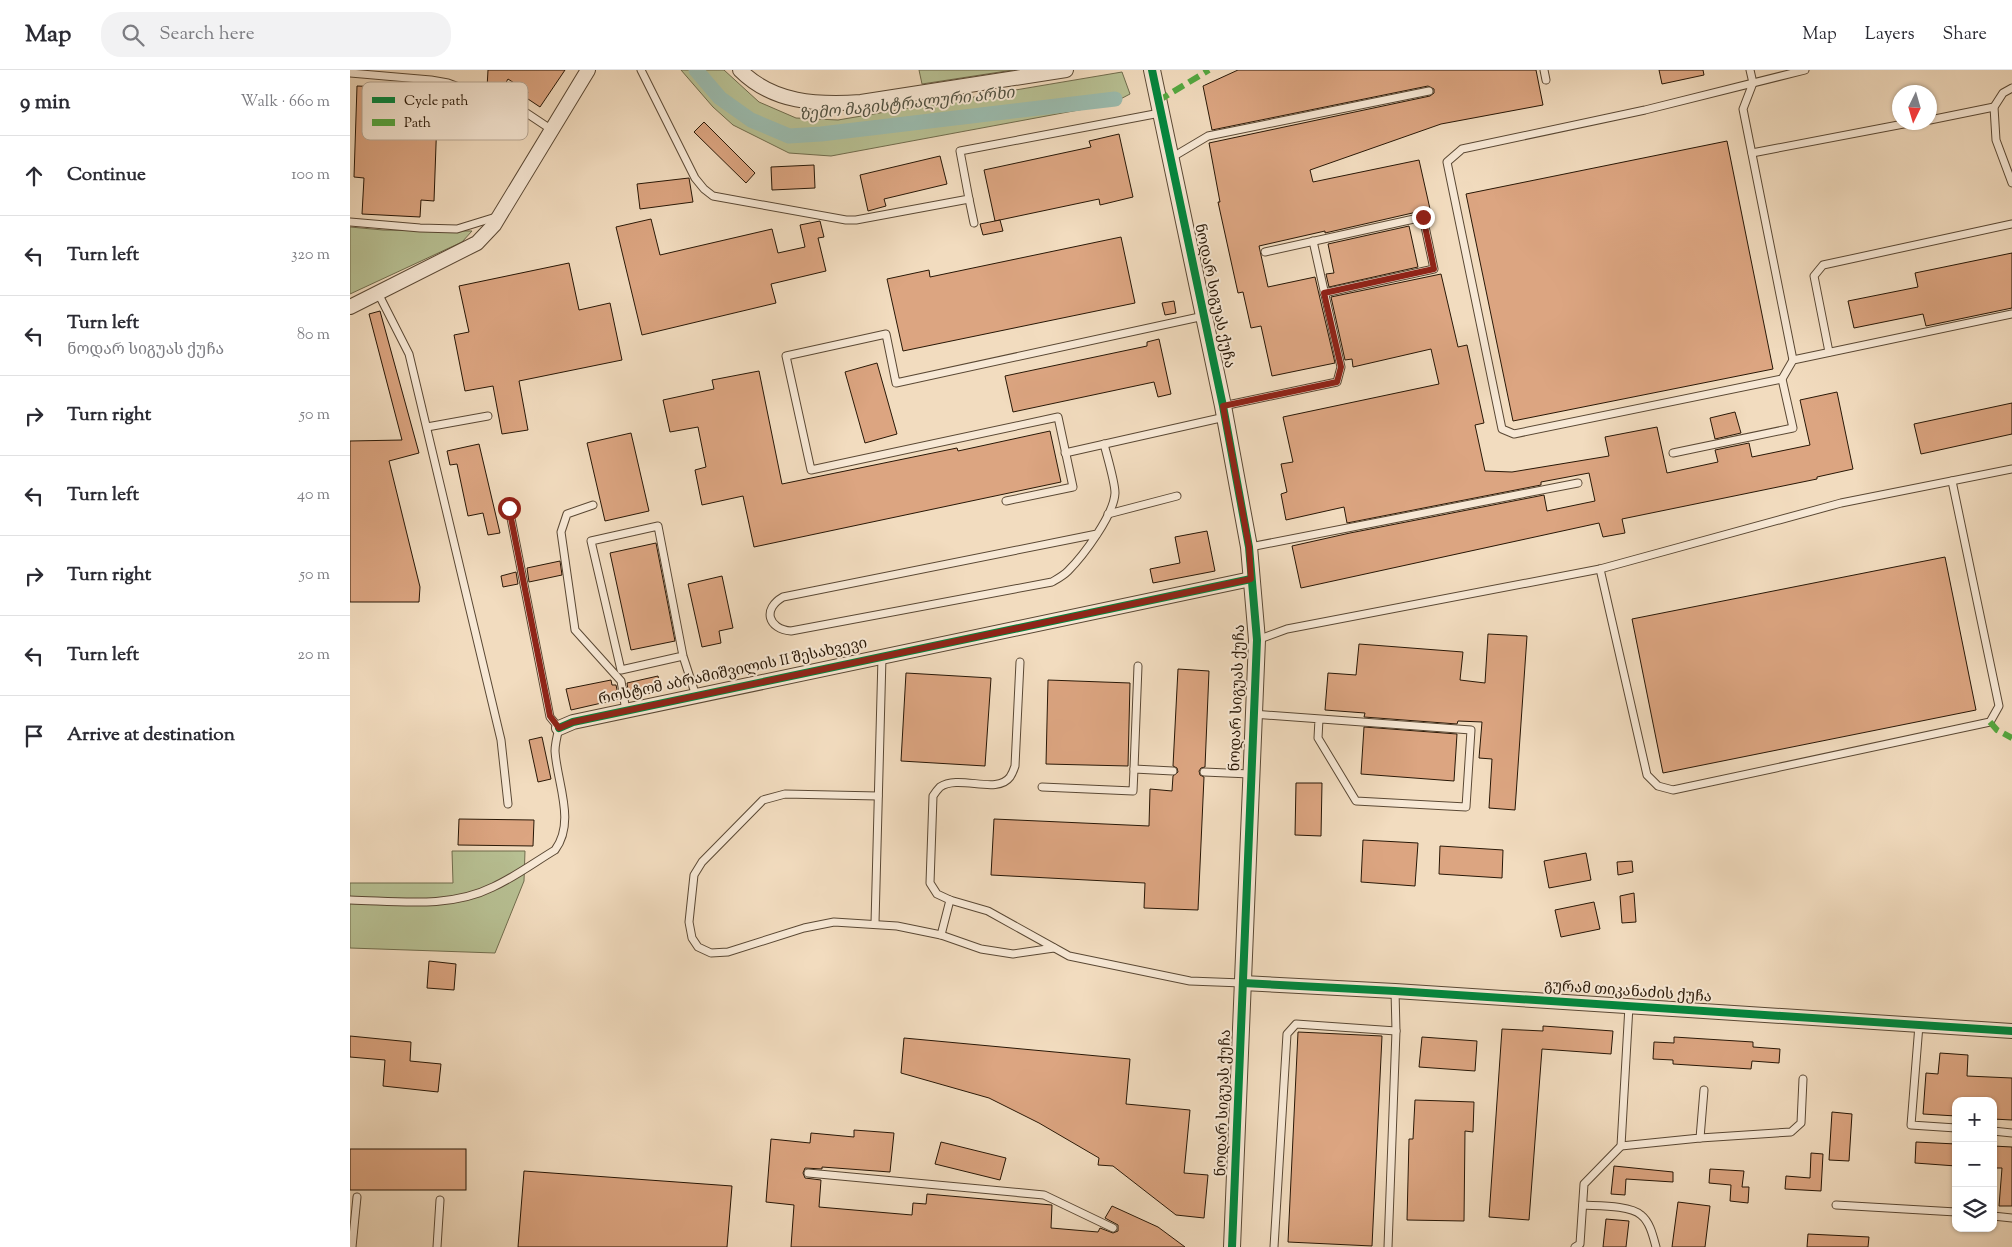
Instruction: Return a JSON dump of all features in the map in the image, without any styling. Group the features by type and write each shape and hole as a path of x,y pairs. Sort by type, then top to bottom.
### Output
{"street":[{"path":"350,306 477,243 494,225 588,70"},
{"path":"740,70 751,81 776,95 804,102 835,104 861,102 1066,70"},
{"name":"ნოდარ სიგუას ქუჩა","path":"1152,70 1224,411 1249,547 1256,640 1232,1247"},
{"name":"როსტომ აბრამიშვილის II შესახვევი","path":"559,728 573,722 1251,579"},
{"name":"გურამ თიკანაძის ქუჩა","path":"1243,983 2012,1031"}],"lane":[{"path":"641,70 695,178 713,196 856,220 969,199"},
{"path":"1544,70 1546,80"},
{"path":"1673,453 1793,428 1782,380 1793,360 1743,109 1753,83 1750,70"},
{"path":"1782,380 1514,434 1502,429 1447,162 1462,149 1645,110 1805,70"},
{"path":"352,72 440,82"},
{"path":"2012,88 2003,93 1994,107 1996,140 2012,183"},
{"path":"1170,158 1208,136 1429,91"},
{"path":"1937,119 1994,107"},
{"path":"974,223 960,151 1161,113"},
{"path":"528,114 552,130"},
{"path":"1752,153 1892,126"},
{"path":"350,222 457,229 499,216"},
{"path":"1265,252 1423,217 1434,269 1324,293"},
{"path":"1829,352 1814,276 1823,265 2012,224"},
{"path":"1065,453 1337,382 1341,367 1313,241"},
{"path":"378,293 409,354 501,740 508,804"},
{"path":"1793,360 2012,314"},
{"path":"1006,501 1073,487 1058,417 810,470 786,356 886,334 896,382 1204,316"},
{"path":"427,427 488,416"},
{"path":"1097,534 783,597 773,602 769,612 771,620 779,628 791,631 1052,582 1066,573 1079,559 1097,534 1108,514 1115,493 1104,444"},
{"path":"1256,640 1287,629 1600,569 1841,502 2012,469"},
{"path":"1600,569 1647,775 1658,786 1673,790 1990,722 1998,706 1952,481"},
{"path":"1249,547 1578,483"},
{"path":"1108,514 1178,496"},
{"path":"592,505 567,514 560,532 575,630 621,681 626,711"},
{"path":"350,900 428,902 460,898 492,888 555,850 562,841 566,822 555,749 559,728 550,716 509,508"},
{"path":"683,656 621,670 592,541 658,526 683,656 696,696"},
{"path":"875,923 882,657"},
{"path":"1020,662 1015,766 1010,777 1002,783 991,784 952,782 940,787 933,796 930,883 937,894 950,900 988,911 1069,956 1190,981 1243,983"},
{"path":"1042,787 1133,791 1138,666"},
{"path":"1253,714 1471,730 1466,807 1356,801 1318,738 1319,719"},
{"path":"1134,769 1173,771"},
{"path":"1204,772 1250,774"},
{"path":"878,796 785,794 763,800 702,862 694,875 689,922 692,938 698,947 711,953 728,952 804,928 834,922 875,923 941,936 981,949 1014,954 1054,948"},
{"path":"941,936 950,900"},
{"path":"1388,1247 1396,1031 1395,991"},
{"path":"1621,1146 1629,1006"},
{"path":"1274,1247 1287,1034 1296,1024 1396,1031"},
{"path":"1919,1025 1911,1125 1952,1128"},
{"path":"1575,1247 1580,1244 1584,1184 1621,1146 1791,1132 1801,1123 1802,1079"},
{"path":"1700,1138 1704,1090"},
{"path":"1997,1131 2012,1133"},
{"path":"808,1173 1044,1195 1113,1228"},
{"path":"352,1247 357,1197"},
{"path":"437,1247 440,1200"},
{"path":"1583,1205 1628,1209 1641,1214 1649,1226 1656,1247"},
{"path":"1836,1205 1952,1212"},
{"path":"1997,1216 2012,1218"}],"green space":[{"path":"681,70 724,70 759,102 796,118 838,120 1122,72 1130,94 1111,104 831,156 789,153 733,125 713,107"},
{"path":"919,70 1013,70 922,84"},
{"path":"350,227 383,230 472,231 462,242 350,294"},
{"path":"452,851 525,851 524,881 495,953 350,948 350,883 453,883"}],"building":[{"path":"488,70 565,70 540,107 528,99 528,82 513,82 508,79 506,82 487,82"},
{"path":"1238,70 1536,70 1543,105 1441,124 1310,170 1313,182 1419,160 1430,209 1259,246 1268,287 1315,277 1335,363 1272,376 1261,326 1251,328 1243,292 1238,293 1218,202 1220,202 1209,143 1430,96 1434,93 1434,89 1428,86 1212,130 1203,86"},
{"path":"1659,70 1703,70 1704,75 1662,84"},
{"path":"357,86 362,86 362,140 436,140 434,201 421,200 420,217 362,214 364,178 354,177"},
{"path":"704,122 755,173 746,183 694,132"},
{"path":"1119,134 1133,197 1100,205 1099,199 995,221 984,170 1091,147 1089,141"},
{"path":"1727,141 1773,369 1513,421 1466,194"},
{"path":"940,156 947,184 884,199 886,206 868,211 860,175"},
{"path":"814,165 815,188 772,190 771,167"},
{"path":"689,178 693,202 640,209 637,184"},
{"path":"651,219 660,255 772,229 778,253 805,247 800,225 820,221 824,237 818,238 826,271 771,284 776,303 642,335 616,227"},
{"path":"1000,220 1003,231 983,235 980,224"},
{"path":"1409,226 1418,267 1329,287 1326,274 1334,273 1328,244"},
{"path":"1121,237 1135,303 903,351 887,279 929,270 930,277"},
{"path":"2012,253 2012,308 1926,326 1923,314 1854,328 1848,301 1918,287 1915,273"},
{"path":"569,263 579,310 610,303 622,360 519,381 528,430 502,434 493,386 465,391 454,335 469,332 459,286"},
{"path":"1441,274 1458,347 1467,345 1484,423 1475,425 1485,471 1512,472 1609,456 1605,437 1657,427 1667,473 1718,462 1715,450 1749,443 1752,457 1810,445 1800,400 1837,392 1853,469 1817,477 1817,479 1622,519 1625,533 1603,537 1599,523 1301,588 1292,546 1544,495 1547,511 1595,501 1589,473 1541,482 1541,485 1347,523 1344,507 1286,520 1281,494 1287,492 1281,464 1293,462 1283,417 1439,384 1431,349 1353,367 1352,359 1345,360 1331,297"},
{"path":"1174,301 1176,313 1165,315 1162,303"},
{"path":"380,311 419,453 389,461 420,587 419,602 350,602 350,441 402,440 369,314"},
{"path":"1159,339 1171,394 1158,397 1154,382 1013,412 1005,376 1147,346 1147,342"},
{"path":"877,363 897,434 865,443 845,372"},
{"path":"759,371 782,484 957,448 958,451 1050,431 1061,482 754,547 743,496 702,505 695,470 706,467 698,427 670,432 663,400 714,389 712,380"},
{"path":"2012,403 2012,434 1921,454 1914,424"},
{"path":"1735,412 1741,433 1715,439 1710,418"},
{"path":"631,433 649,511 605,521 587,443"},
{"path":"479,444 500,533 488,535 483,513 468,516 457,464 450,465 447,451"},
{"path":"1207,531 1215,571 1153,583 1150,569 1180,563 1175,537"},
{"path":"656,543 675,641 631,650 610,553"},
{"path":"1945,557 1976,710 1663,773 1632,619"},
{"path":"560,561 562,575 529,582 527,568"},
{"path":"516,572 518,584 503,587 501,576"},
{"path":"722,576 733,628 719,631 721,643 702,647 688,584"},
{"path":"1488,634 1527,636 1515,810 1489,808 1492,759 1479,758 1482,722 1458,721 1457,724 1364,717 1365,713 1325,710 1328,673 1356,675 1359,644 1463,652 1460,680 1485,683"},
{"path":"1178,669 1209,671 1205,767 1199,771 1200,775 1204,777 1198,910 1144,908 1145,883 991,875 994,819 1149,826 1150,789 1172,791 1173,776 1178,772 1177,768 1173,766"},
{"path":"906,673 991,678 985,766 901,761"},
{"path":"658,676 661,691 629,697 627,683"},
{"path":"611,680 612,685 616,685 619,699 571,710 566,689"},
{"path":"1048,680 1130,683 1128,766 1046,764"},
{"path":"1364,727 1457,734 1454,781 1361,774"},
{"path":"542,737 551,779 538,782 529,740"},
{"path":"1296,783 1322,783 1321,836 1295,835"},
{"path":"459,819 534,820 533,846 458,845"},
{"path":"1363,840 1418,843 1415,886 1361,882"},
{"path":"1440,846 1503,850 1502,878 1439,874"},
{"path":"1586,853 1591,880 1549,888 1544,861"},
{"path":"1632,861 1633,872 1618,875 1617,862"},
{"path":"1634,893 1636,922 1622,923 1620,896"},
{"path":"1594,902 1600,929 1561,937 1555,910"},
{"path":"429,961 456,964 454,990 427,988"},
{"path":"1543,1026 1613,1031 1611,1054 1542,1049 1529,1220 1489,1217 1502,1029 1543,1031"},
{"path":"1298,1032 1382,1036 1372,1246 1288,1242"},
{"path":"350,1036 411,1042 410,1061 441,1064 438,1092 383,1086 385,1060 350,1057"},
{"path":"1422,1037 1477,1041 1475,1071 1419,1067"},
{"path":"1674,1037 1753,1042 1753,1047 1780,1049 1779,1063 1752,1061 1751,1069 1673,1064 1673,1060 1653,1059 1654,1042 1674,1043"},
{"path":"904,1038 1130,1059 1126,1104 1190,1110 1184,1173 1208,1175 1204,1218 1176,1215 1113,1166 1098,1165 1099,1158 1039,1123 989,1098 901,1073"},
{"path":"1940,1053 1968,1055 1967,1076 2012,1078 2012,1120 1997,1119 1997,1097 1952,1097 1952,1116 1923,1114 1926,1073 1938,1074"},
{"path":"1415,1100 1474,1102 1473,1132 1465,1131 1464,1221 1407,1220 1409,1139 1413,1139"},
{"path":"1832,1112 1852,1114 1849,1161 1829,1160"},
{"path":"854,1130 894,1133 890,1172 822,1167 822,1169 805,1168 803,1173 805,1178 821,1180 819,1207 912,1215 913,1203 926,1204 927,1194 1052,1205 1051,1228 1098,1232 1100,1228 1113,1233 1118,1231 1118,1225 1105,1218 1112,1206 1158,1227 1185,1247 791,1247 794,1205 766,1202 771,1139 810,1143 811,1133 854,1137"},
{"path":"941,1142 1006,1158 1000,1180 935,1164"},
{"path":"1916,1142 1952,1144 1952,1166 1915,1163"},
{"path":"1997,1146 2012,1147 2012,1206 1999,1206 2002,1168 1997,1168"},
{"path":"350,1149 466,1149 466,1190 350,1190"},
{"path":"1811,1153 1823,1154 1821,1191 1785,1189 1786,1176 1810,1178"},
{"path":"1614,1166 1673,1172 1673,1182 1626,1179 1625,1195 1611,1194"},
{"path":"1710,1169 1744,1171 1742,1187 1749,1187 1748,1203 1730,1201 1731,1185 1709,1183"},
{"path":"524,1171 732,1186 727,1247 518,1247"},
{"path":"1678,1202 1710,1206 1705,1247 1672,1247"},
{"path":"1606,1219 1629,1221 1626,1247 1603,1247"},
{"path":"1808,1234 1869,1237 1868,1247 1807,1247"}],"waterway":[{"name":"ზემო მაგისტრალური არხი","path":"696,70 720,98 751,120 789,136 821,134 1115,99"}],"marked path":[{"path":"1158,101 1209,70"},
{"path":"1990,722 1997,730 2012,738"}],"cycle path":[{"path":"1152,70 1223,406 1249,547 1257,640 1232,1247"},
{"path":"559,728 573,722 1251,579"},
{"path":"1243,983 2012,1031"}],"route":[{"path":"509,508 550,716 559,728 573,722 1251,579 1249,547 1223,406 1337,382 1341,367 1324,293 1434,269 1423,217"}]}
